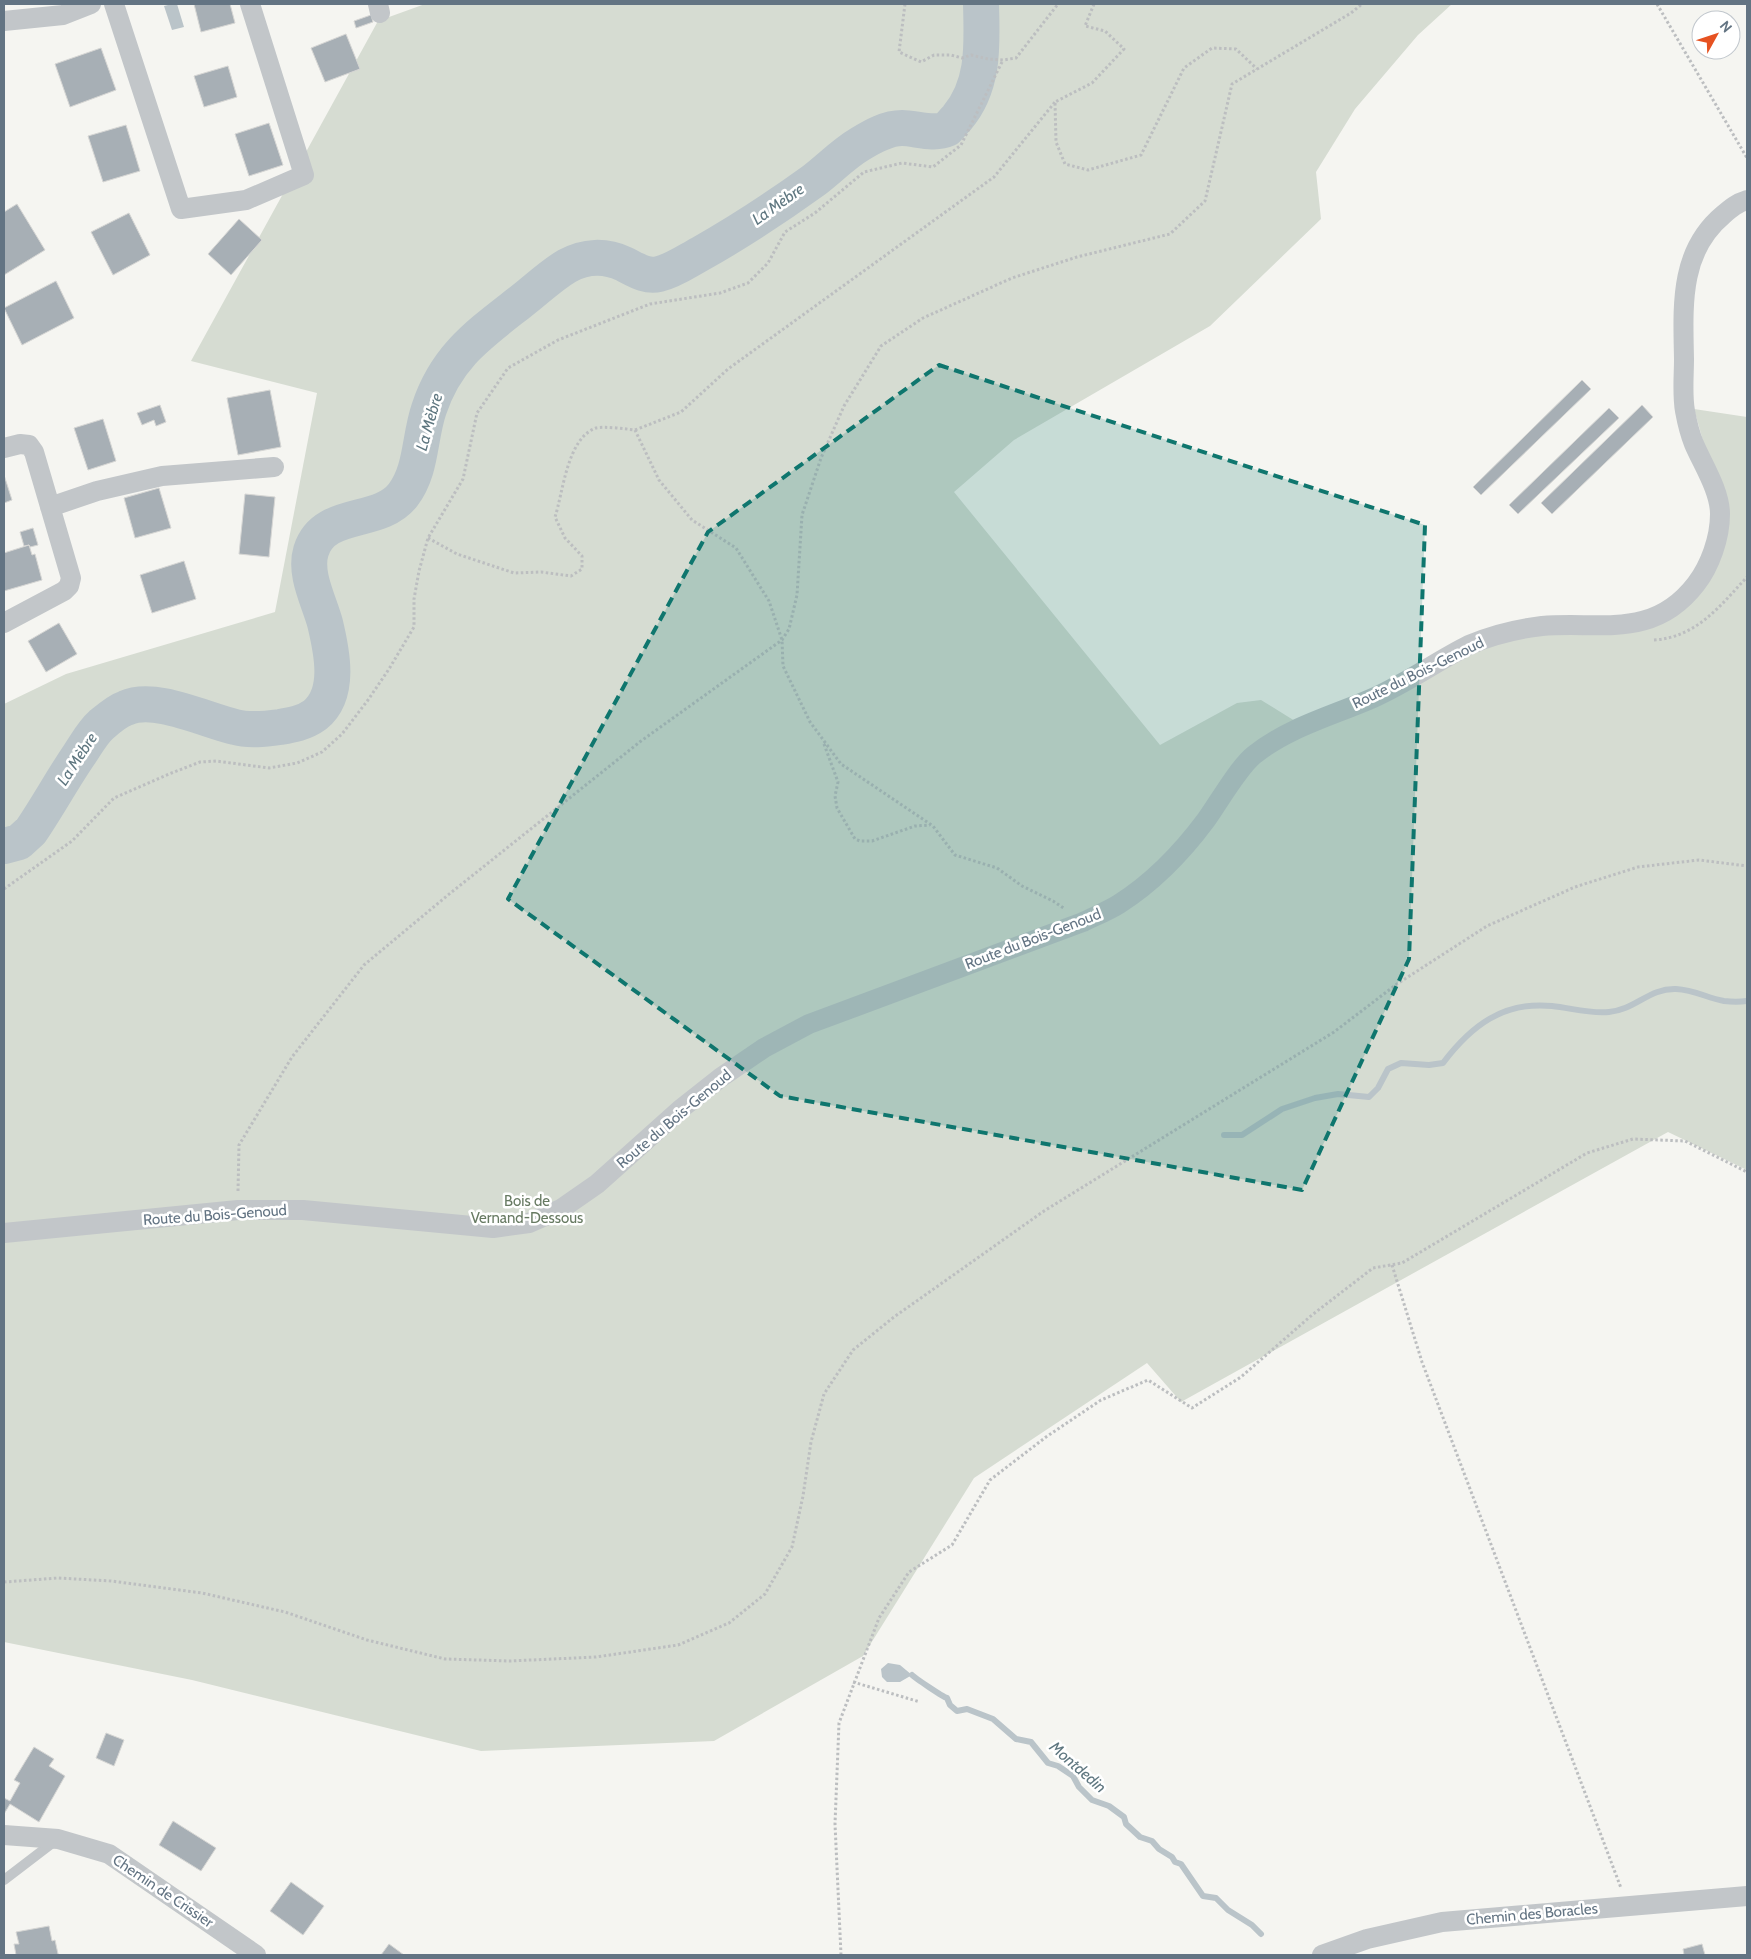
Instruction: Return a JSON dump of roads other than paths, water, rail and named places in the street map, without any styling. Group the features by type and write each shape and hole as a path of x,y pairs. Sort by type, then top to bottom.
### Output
{"street":[{"path":"4,21 63,15 91,4"},
{"path":"114,4 181,209 246,200 304,175 250,4"},
{"name":"Route du Bois-Genoud","path":"4,1233 238,1210 303,1210 493,1228 529,1223 561,1209 597,1184 682,1108 720,1078 764,1048 809,1024 1083,922 1120,904 1151,879 1175,856 1205,821 1251,757 1274,741 1304,725 1374,698 1471,645 1511,631 1543,626 1606,627 1633,624 1668,611 1696,584 1714,552 1720,513 1711,479 1693,442 1685,409 1683,323 1686,278 1695,249 1716,221 1739,202 1747,200"},
{"path":"4,448 20,444 29,445 34,452 71,578 69,586 64,591 4,623"},
{"path":"50,507 97,491 162,476 274,467"},
{"name":"Chemin de Crissier","path":"4,1835 58,1839 109,1854 256,1955"},
{"name":"Chemin des Boracles","path":"1322,1955 1367,1939 1442,1922 1747,1896"}],"lane":[{"path":"4,1880 58,1839"}],"waterway":[{"name":"La Mèbre","path":"4,846 19,842 31,831 92,735 113,715 123,709 151,704 165,706 235,727 251,729 280,727 307,720 315,715 329,696 332,659 328,634 309,569 311,551 318,538 327,529 339,523 380,511 393,505 403,495 414,475 426,420 436,391 444,375 465,348 567,266 581,260 602,258 617,261 645,274 664,273 685,263 758,219 813,181 854,148 875,135 896,128 930,131 947,129 966,105 973,92 977,78 982,34 981,4"},
{"path":"1224,1135 1242,1135 1282,1109 1315,1098 1338,1094 1369,1097 1378,1088 1388,1069 1401,1063 1429,1065 1443,1063 1477,1027 1503,1012 1518,1008 1534,1005 1588,1012 1609,1012 1627,1007 1658,992 1676,989 1724,1001 1747,1001"},
{"name":"Montdedin","path":"912,1675 947,1698 950,1705 957,1711 967,1709 993,1719 1016,1739 1031,1742 1048,1763 1058,1766 1073,1776 1079,1787 1092,1800 1109,1806 1124,1817 1126,1824 1140,1837 1152,1841 1159,1849 1172,1857 1175,1862 1181,1864 1203,1896 1216,1898 1228,1910 1252,1925 1261,1934"}],"park label":[{"name":"Bois de Vernand-Dessous","path":"527,1210"}]}
